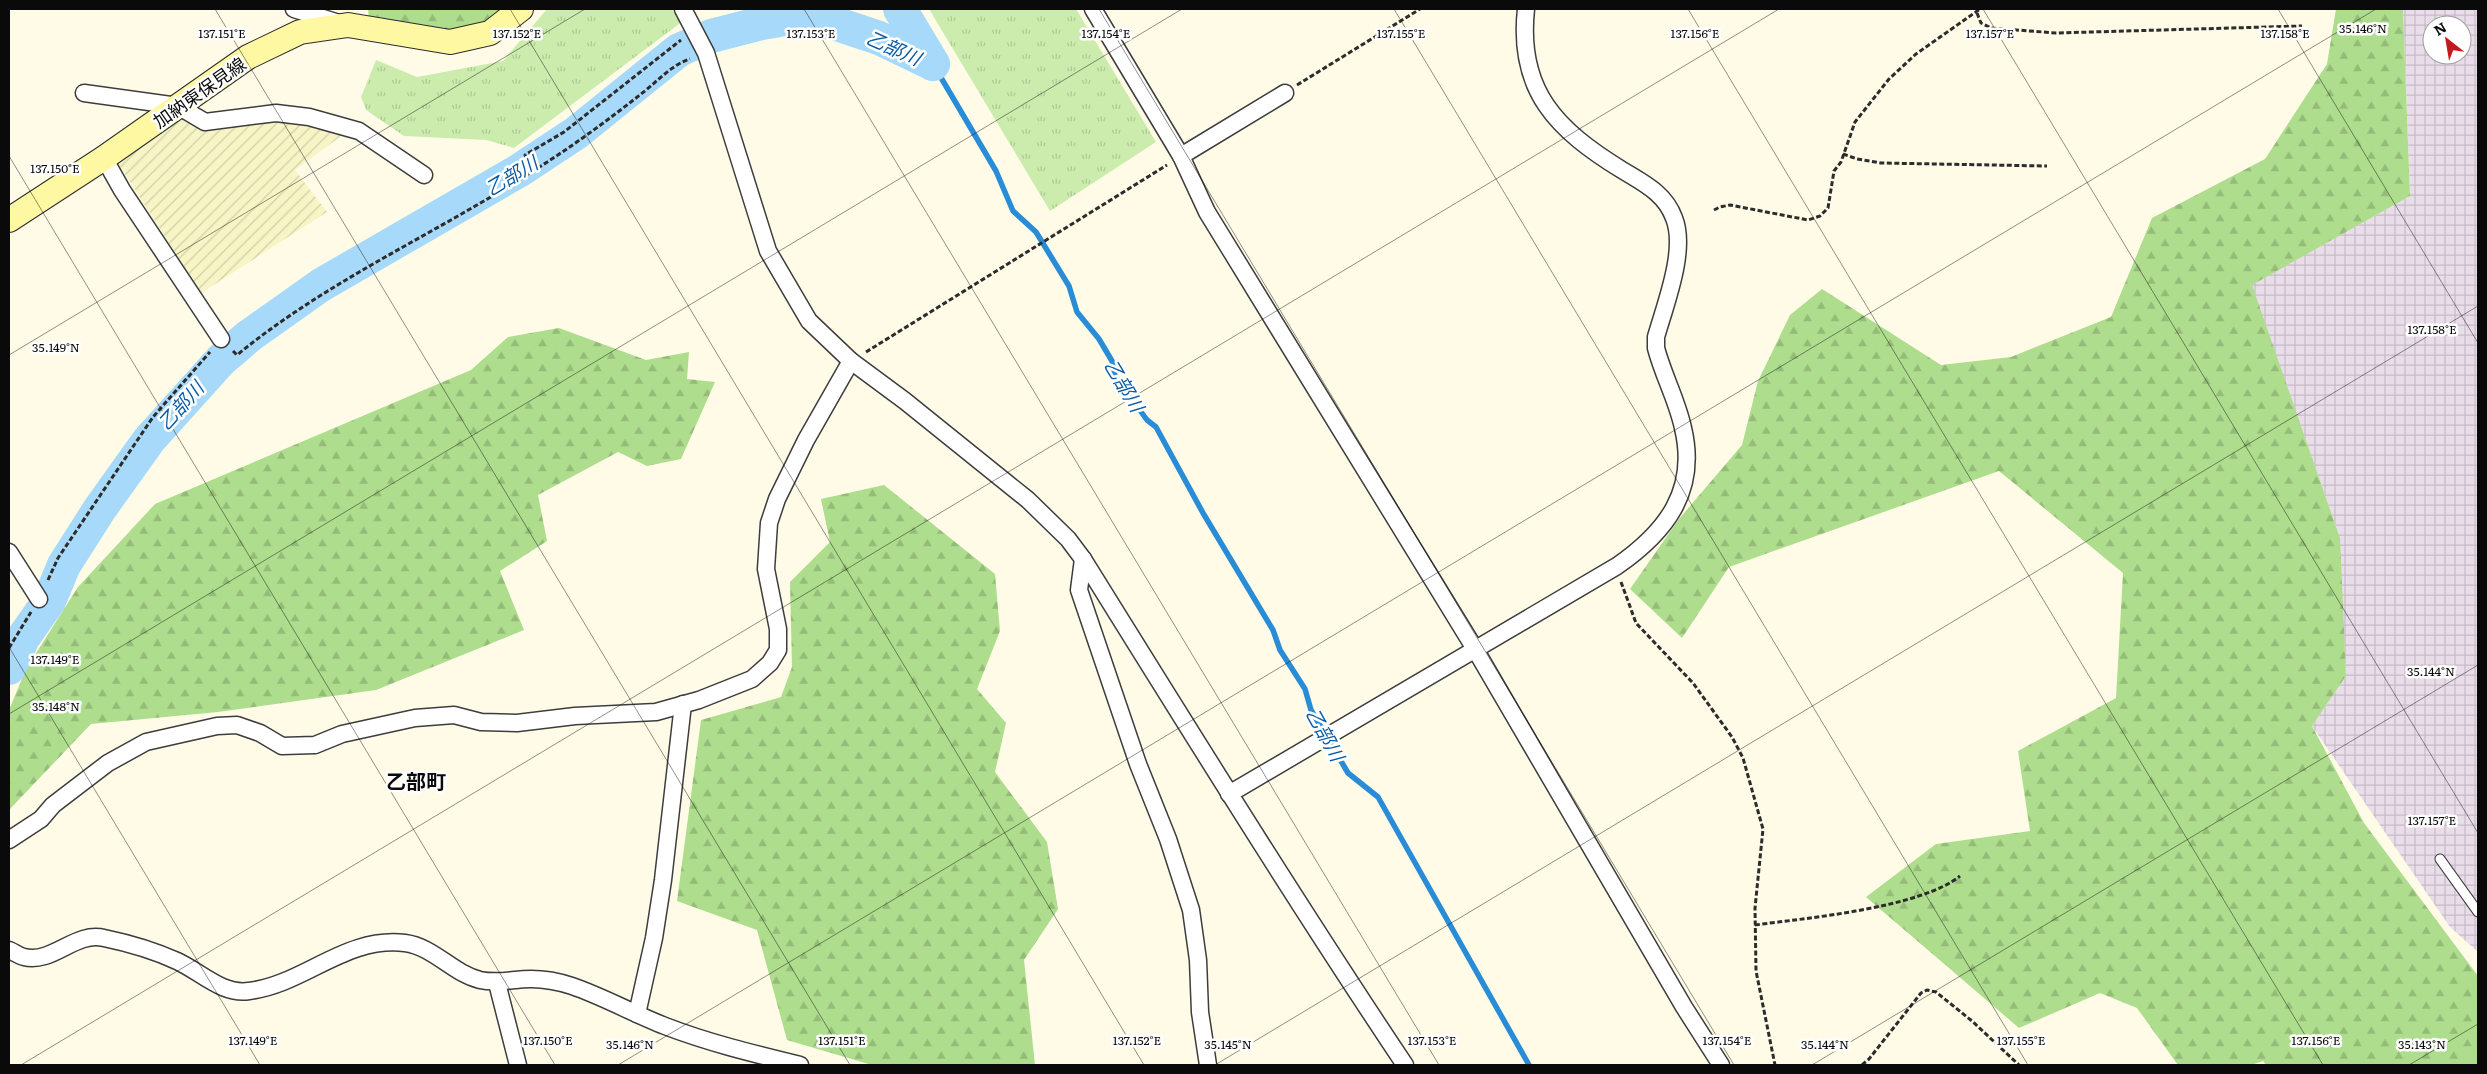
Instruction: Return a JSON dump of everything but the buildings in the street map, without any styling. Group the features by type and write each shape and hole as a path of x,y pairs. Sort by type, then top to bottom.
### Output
{"main road":[{"name":"加納東保見線","path":"9,220 104,158 248,57 300,32 348,25 450,42 490,33 521,9"}],"street":[{"path":"294,9 348,25"},
{"path":"683,9 696,29 706,54 768,251 809,321 851,361 905,401 1028,500 1068,539 1083,559 1312,927 1405,1065"},
{"path":"1093,9 1181,156 1206,212 1474,649 1664,974 1721,1065"},
{"path":"1229,794 1617,566 1643,548 1653,537 1683,489 1687,471 1683,428 1656,348 1656,337 1677,260 1675,219 1664,200 1650,186 1592,152 1549,111 1532,74 1526,52 1524,37 1526,9"},
{"path":"84,93 178,106 205,122 276,113 309,117 360,131 424,175"},
{"path":"1181,156 1285,93"},
{"path":"104,158 122,190 221,339"},
{"path":"9,840 41,819 53,805 108,763 146,742 217,726 237,725 260,733 282,746 315,745 342,734 415,718 454,715 481,722 517,723 575,716 656,712 752,679 770,663 778,650 778,630 766,569 769,523 777,499 806,440 851,361"},
{"path":"9,552 39,599"},
{"path":"1083,559 1079,590 1138,764 1168,840 1191,910 1198,960 1200,1012 1208,1065"},
{"path":"637,1014 654,938 664,880 682,704"},
{"path":"9,950 25,958 51,954 80,939 102,937 175,960 227,989 238,992 269,987 340,953 390,942 419,946 470,977 497,983 532,979 571,986 666,1027 729,1047 800,1065"},
{"path":"497,983 518,1065"}],"lane":[{"path":"2440,859 2478,912"}],"path":[{"path":"1285,93 1420,9"},
{"path":"1714,210 1720,206 1730,205 1808,220 1820,216 1828,208 1834,171 1842,162 1843,154 1855,122 1889,79 1916,54 1965,19 1977,13 1980,9"},
{"path":"1977,13 1981,23 1991,28 2056,33 2302,26"},
{"path":"534,170 525,155 564,132 639,71 696,29"},
{"path":"237,355 308,302 463,214 534,170 641,95 674,67 706,54"},
{"path":"1843,154 1881,163 2047,166"},
{"path":"851,361 1181,156"},
{"path":"9,648 39,599 58,558 142,431 221,339"},
{"path":"1617,566 1636,623 1693,683 1732,737 1744,758 1762,829 1755,925 1756,972 1775,1065"},
{"path":"1755,925 1822,916 1903,901 1948,884 1960,876"},
{"path":"1862,1065 1869,1059 1921,992 1927,990 1936,992 1972,1021 2019,1065"}],"shaded area":[{"path":"2403,9 2478,9 2478,952 2450,927 2312,726 2346,676 2338,532 2251,285 2410,196"},
{"path":"178,115 219,128 277,119 344,134 295,170 327,212 201,293 116,160"}],"green space":[{"path":"368,9 506,9 483,25 453,31 369,19"},
{"path":"547,9 671,9 683,21 514,148 486,140 404,136 366,110 361,97 376,60 417,77 503,61"},
{"path":"929,9 1076,9 1156,142 1050,211"},
{"path":"2336,9 2403,9 2410,196 2252,285 2340,538 2346,676 2312,726 2364,823 2478,976 2478,1065 2266,1065 2263,1061 2251,1065 2178,1065 2137,1008 2100,993 2019,1028 1866,897 1936,844 2030,831 2018,751 2116,698 2123,573 1999,471 1729,567 1682,638 1630,589 1679,519 1742,445 1758,381 1790,315 1822,289 1941,365 2011,357 2111,317 2152,218 2265,159 2327,64"},
{"path":"559,328 646,360 689,352 687,379 715,382 681,459 647,466 618,452 538,495 547,541 500,571 524,630 376,690 218,712 91,724 9,810 9,710 26,669 78,587 155,504 471,370 508,337"},
{"path":"884,485 995,574 1000,631 977,689 1006,723 995,772 1047,842 1058,909 1024,960 1035,1065 872,1065 787,1040 757,930 677,901 701,720 781,697 792,667 790,582 830,542 821,499"}],"waterway":[{"path":"900,9 933,64"},
{"name":"乙部川","path":"9,668 23,638 49,601 64,565 99,510 149,440 221,360 249,336 321,285 520,170 576,133 679,50 711,36 791,18 834,23 879,38 933,64"},
{"name":"乙部川","path":"933,64 996,171 1013,211 1036,232 1069,286 1077,312 1099,339 1112,361 1115,376 1147,420 1156,427 1203,513 1273,630 1280,650 1305,689 1311,710 1348,773 1378,797 1529,1065"}],"district":[{"name":"乙部町","path":"416,780"}]}
